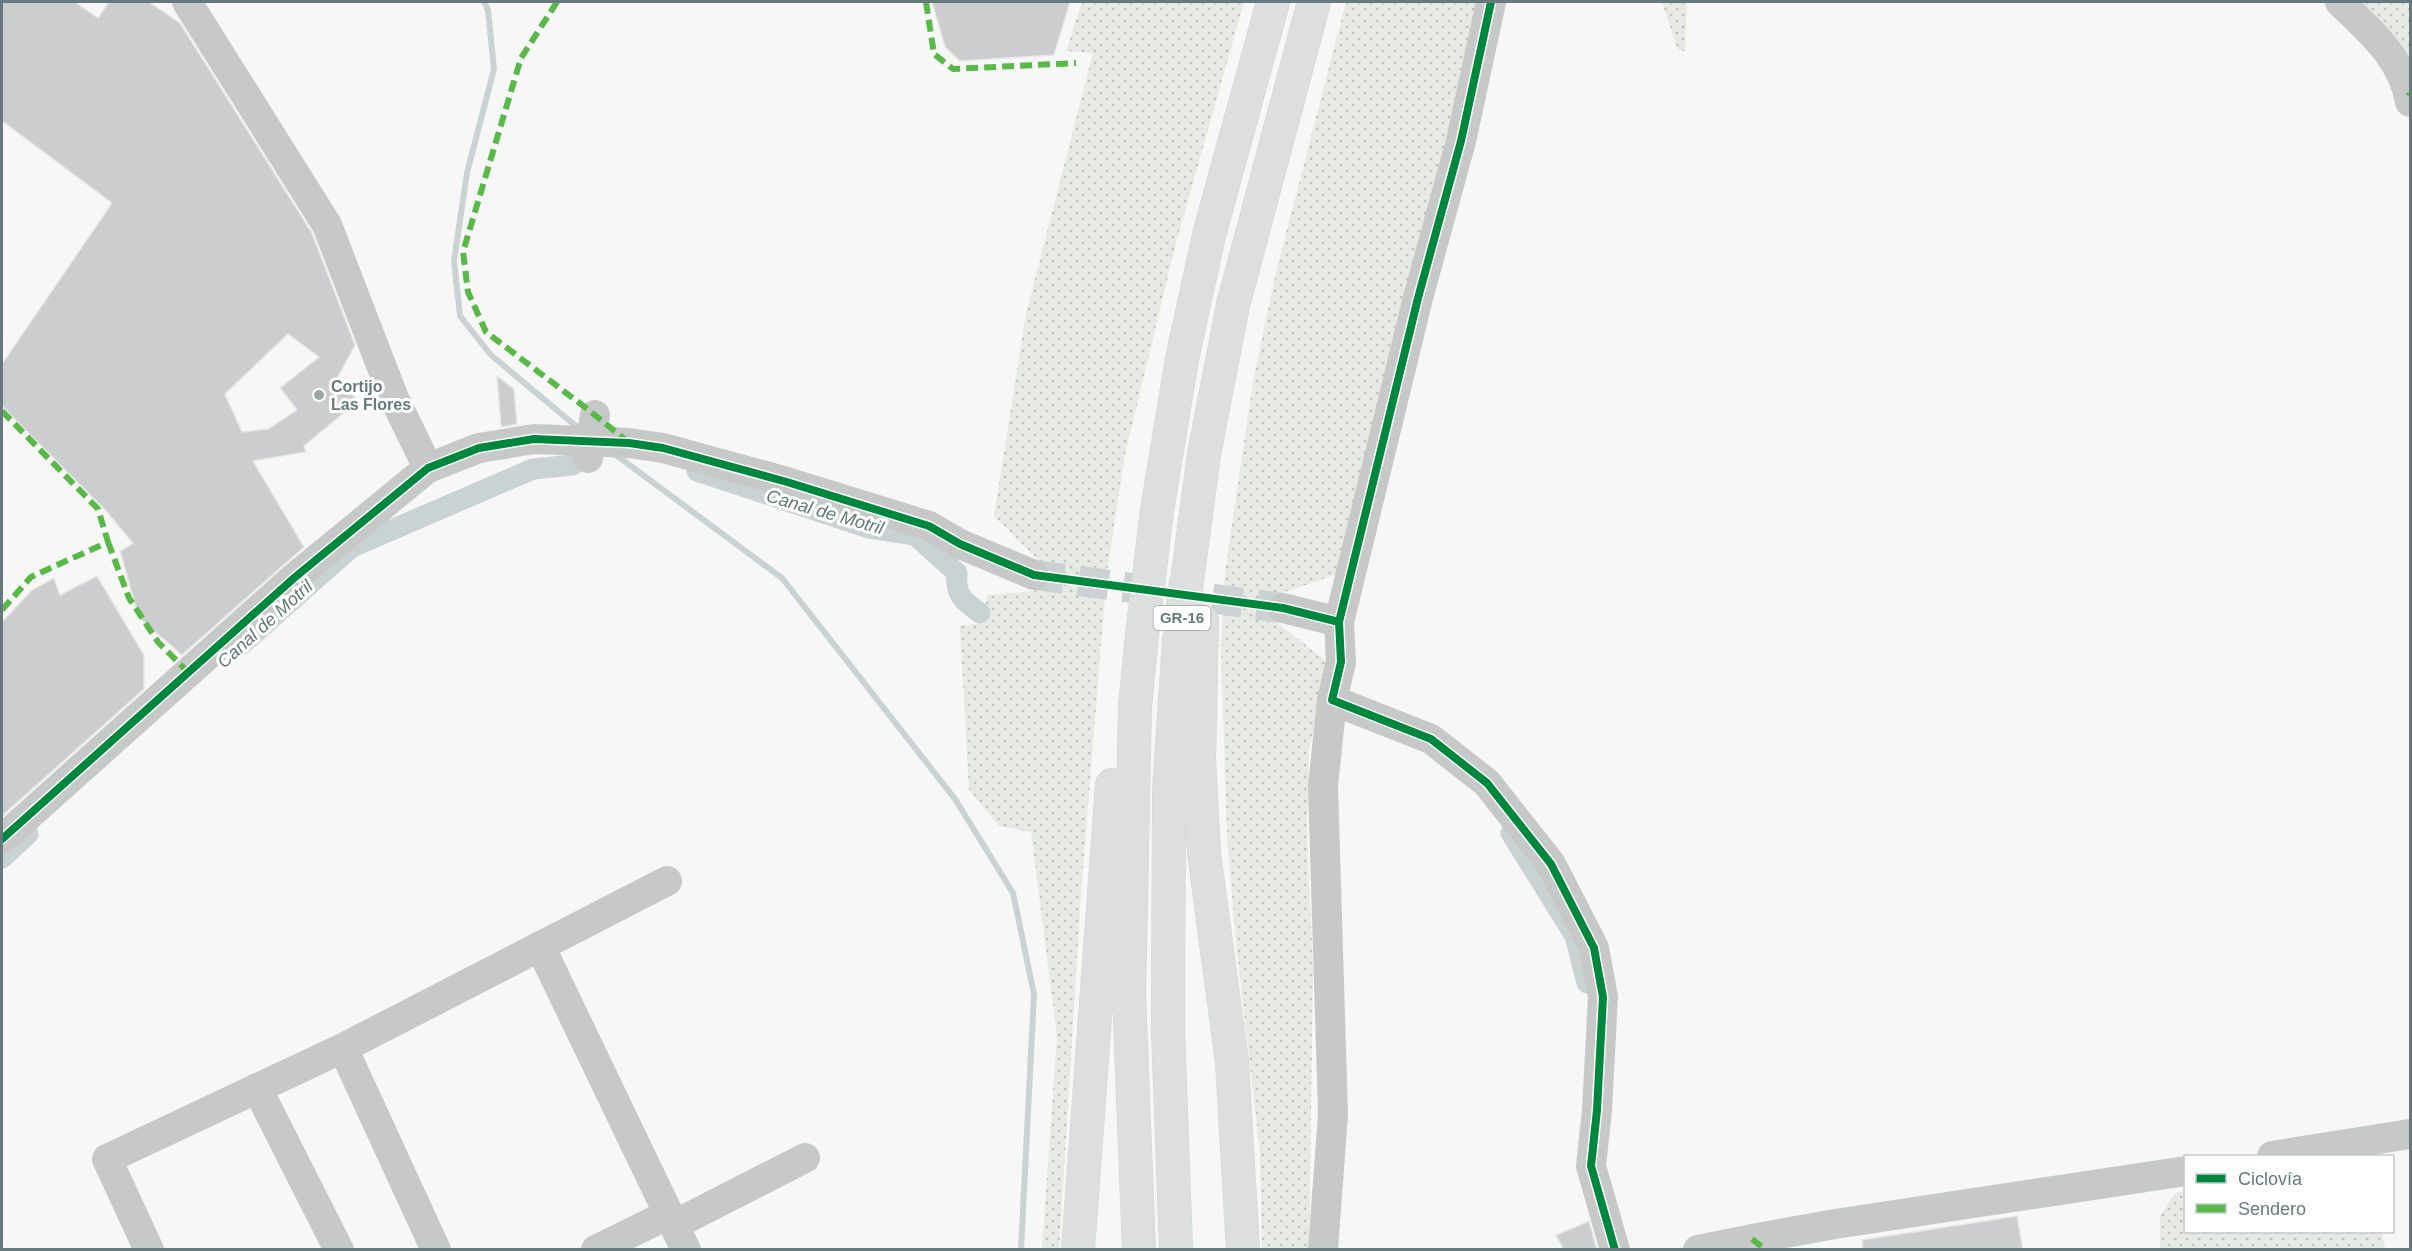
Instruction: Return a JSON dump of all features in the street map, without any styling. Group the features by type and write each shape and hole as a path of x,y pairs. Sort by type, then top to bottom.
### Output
{"highway":[{"name":"GR-16","path":"1139,1250 1129,995 1135,717 1142,636 1157,510 1182,358 1209,235 1273,2"},
{"name":"GR-16","path":"1176,1250 1168,1029 1169,791 1179,641 1204,454 1233,305 1314,2"},
{"path":"1204,454 1212,509 1203,598 1199,759 1204,853 1232,1062 1243,1250"},
{"path":"1078,1250 1120,698 1142,636"}],"street":[{"path":"187,2 327,225 393,396 428,468"},
{"path":"1323,1250 1333,1114 1323,786 1332,700 1341,662 1339,622 1418,298 1461,141 1491,2"},
{"path":"2340,2 2381,41 2398,65 2410,102"},
{"path":"2,839 294,578 428,468 479,448 534,440 591,438 663,448 787,482 929,526 960,544 1034,575"},
{"path":"1283,608 1339,622"},
{"path":"1332,700 1431,739 1487,783 1551,864 1594,948 1603,997 1597,1110 1590,1166 1615,1250"},
{"path":"149,1250 107,1159 343,1048 667,881"},
{"path":"540,946 676,1230"},
{"path":"343,1048 436,1250"},
{"path":"257,1089 339,1250"},
{"path":"2278,1155 2410,1134"},
{"path":"596,1250 676,1230 805,1158"},
{"path":"1698,1250 1741,1244 1834,1224 2184,1171"}],"shaded area":[{"path":"1082,2 1244,2 1176,243 1125,454 1107,571 1082,879 1059,1249 1042,1249 1057,1036 1031,832 999,826 969,790 960,626 984,623 987,595 1035,591 1034,575 1038,560 994,516 1026,314 1093,53 1066,51"},
{"path":"1346,2 1481,2 1343,572 1282,593 1275,621 1330,664 1309,749 1307,837 1313,969 1309,1249 1262,1250 1260,1152 1236,943 1227,835 1221,654 1225,573 1253,382 1276,272"},
{"path":"1662,2 1687,2 1685,51 1678,50"},
{"path":"2355,2 2410,2 2410,63"},
{"path":"2184,1191 2184,1233 2382,1233 2385,1249 2160,1249 2160,1216 2175,1193"}],"building":[{"path":"2,2 75,2 98,18 109,2 149,2 180,23 312,233 355,345 338,377 358,401 304,446 306,452 253,461 304,547 182,655 139,618 120,551 133,543 107,512 2,406 2,364 112,203 2,121","holes":["288,334 319,357 280,388 297,410 268,429 242,432 225,394"]},
{"path":"932,2 1070,2 1054,55 960,61 945,47"},
{"path":"497,376 514,389 517,424 501,427"},
{"path":"97,576 144,655 144,689 2,816 2,622 32,590 54,578 60,595"},
{"path":"2017,1216 2023,1250 1863,1250 1862,1240"},
{"path":"1589,1221 1597,1250 1564,1250 1556,1235"}],"waterway":[{"path":"484,2 488,10 494,69 467,173 454,261 460,316 491,355 577,427"},
{"path":"616,455 782,578 955,799 1013,893 1034,994 1021,1250"},
{"name":"Canal de Motril","path":"240,646 352,547 533,469 573,465"},
{"name":"Canal de Motril","path":"697,471 869,528 915,535 957,573 957,587 961,597 980,613"},
{"name":"Canal de Motril","path":"1511,833 1575,936 1587,983"},
{"name":"Canal de Motril","path":"2,858 28,834"}],"tunnel":[{"path":"1034,575 1283,608"}],"marked path":[{"path":"557,2 521,58 463,252 468,292 486,332 627,441"},
{"path":"926,2 934,54 953,69 1076,63"},
{"path":"2,411 98,509 108,542 31,577 2,610"},
{"path":"108,542 129,598 158,642 188,672"},
{"path":"1752,1239 1766,1250"}],"cycle path":[{"path":"1491,2 1461,141 1418,298 1339,622 1341,662 1332,700 1431,739 1487,783 1551,864 1594,948 1603,997 1597,1110 1591,1166 1615,1250"},
{"path":"2,839 294,578 428,468 479,448 534,439 629,443 663,448 787,482 929,526 960,544 1034,575 1283,608 1339,622"}],"place":[{"name":"Cortijo Las Flores","path":"319,395"}]}
